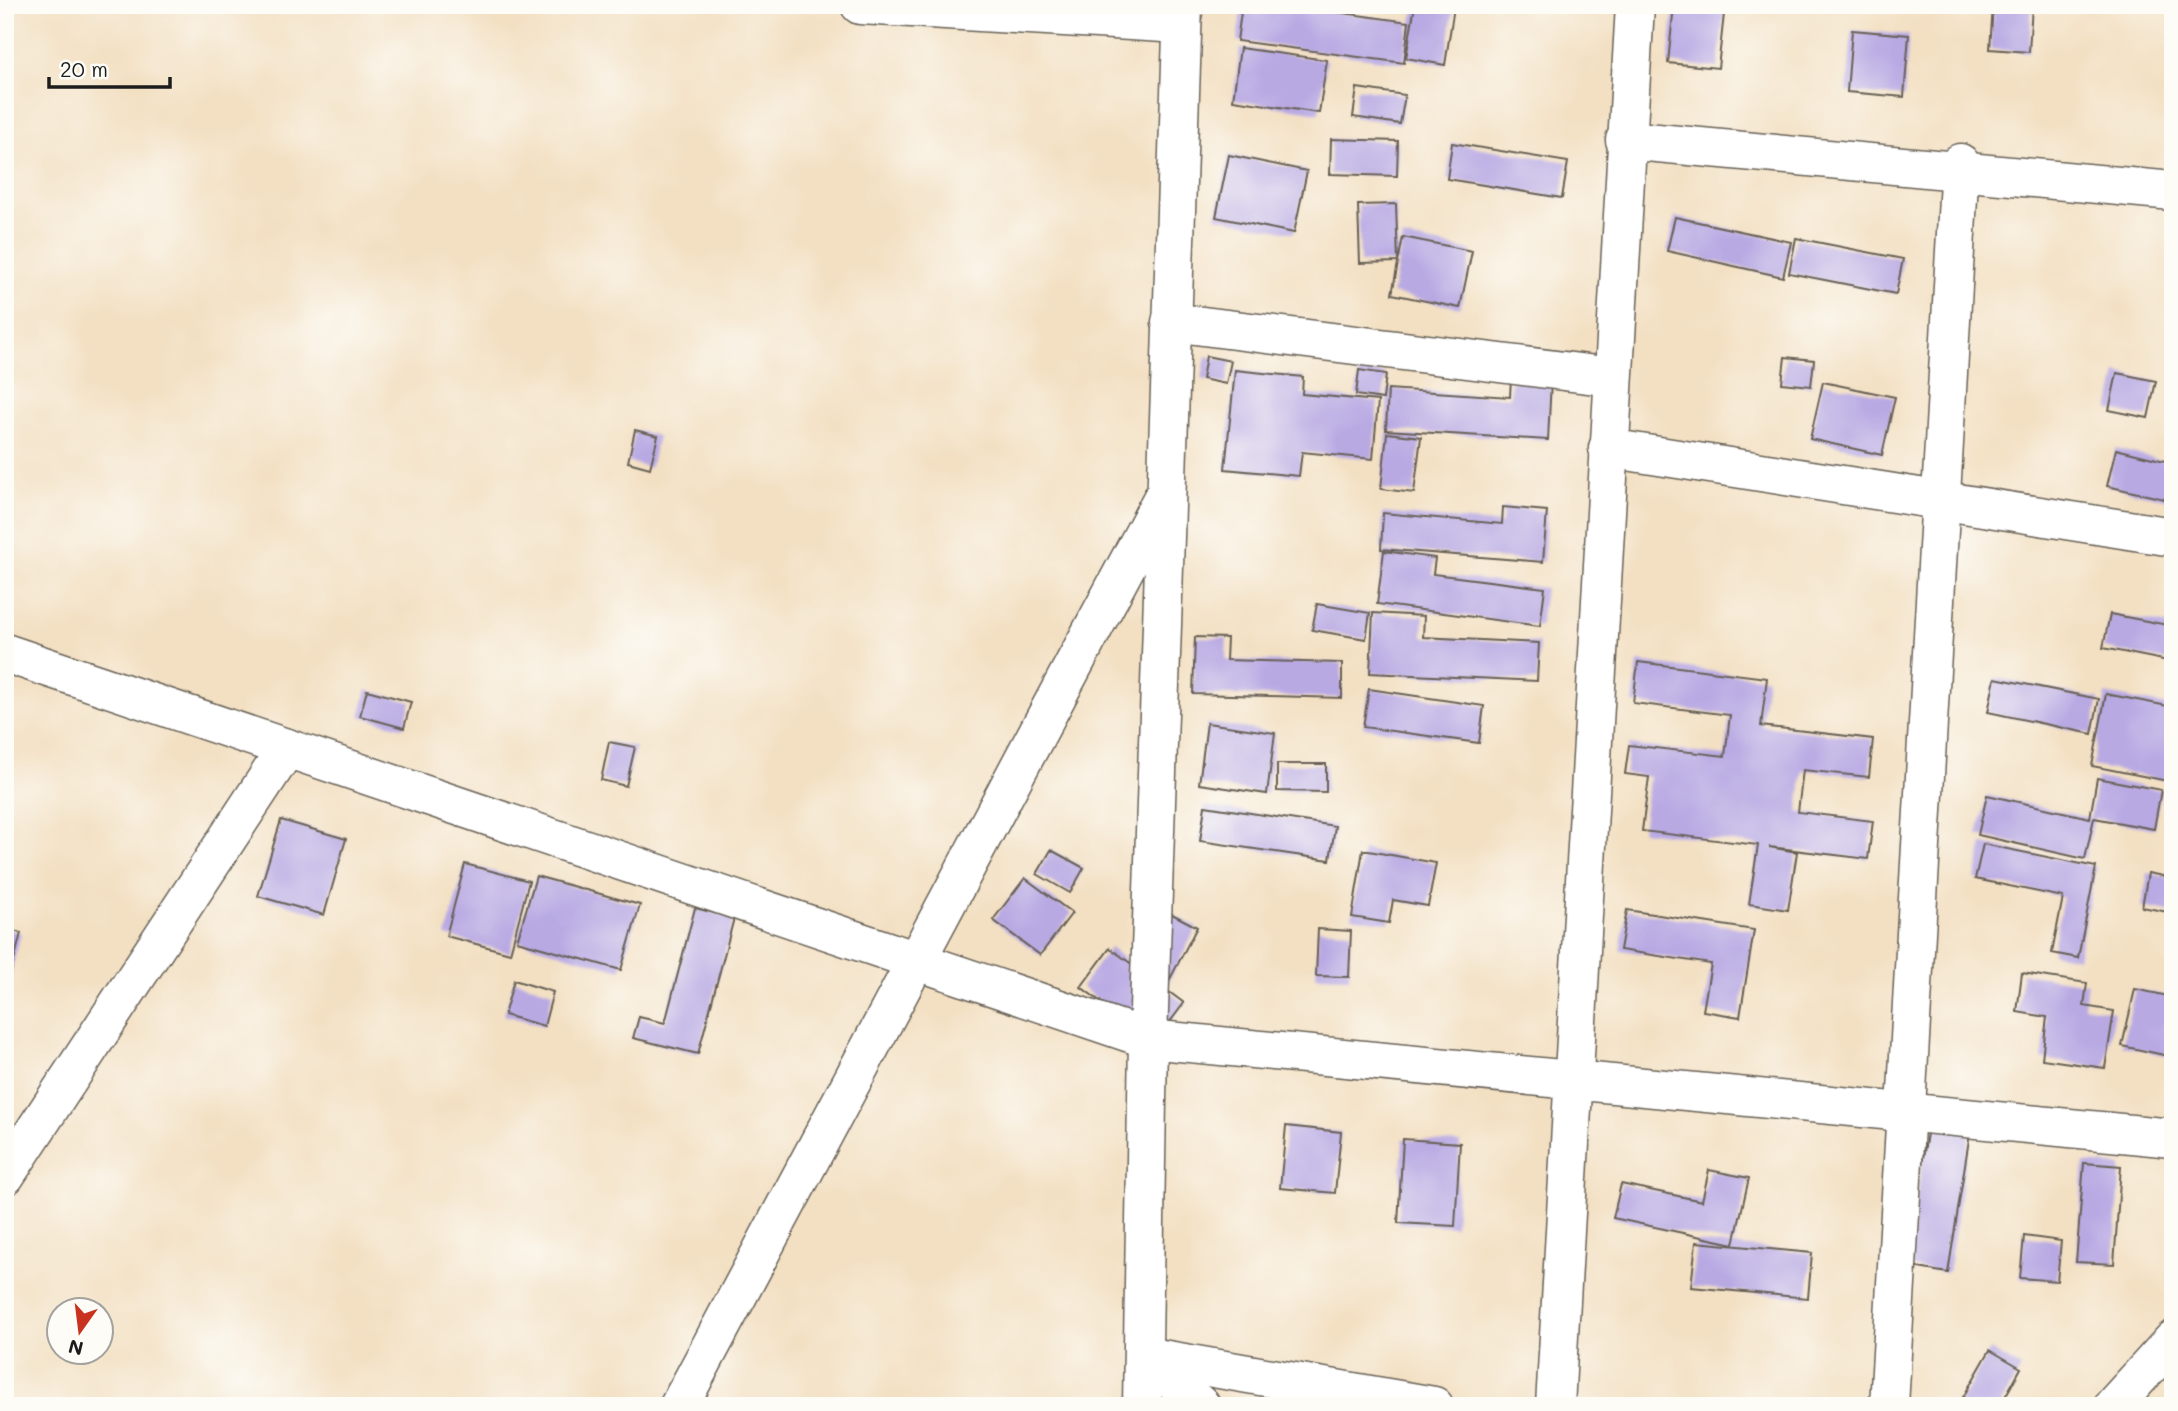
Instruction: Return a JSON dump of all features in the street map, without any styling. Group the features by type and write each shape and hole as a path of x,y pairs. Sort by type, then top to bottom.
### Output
{"street":[{"path":"860,5 1182,15 1148,1039 1142,1406"},
{"path":"1555,1406 1625,140 1635,5"},
{"path":"1625,140 1960,167 2173,191"},
{"path":"1889,1406 1960,167"},
{"path":"1171,321 1612,377"},
{"path":"1608,448 2173,537"},
{"path":"679,1406 1166,492"},
{"path":"5,653 1148,1039 2173,1138"},
{"path":"5,1176 287,748"},
{"path":"2113,1406 2173,1340"},
{"path":"1144,1356 1201,1406"},
{"path":"1144,1356 1434,1406"}],"building":[{"path":"1242,5 1307,5 1306,8 1409,22 1404,63 1237,41"},
{"path":"1415,5 1454,7 1445,65 1406,58"},
{"path":"1674,5 1725,5 1718,68 1668,63"},
{"path":"1993,5 2032,5 2029,52 1990,49"},
{"path":"1852,30 1909,35 1904,97 1847,92"},
{"path":"1240,48 1327,60 1319,113 1233,100"},
{"path":"1357,88 1405,95 1400,124 1353,117"},
{"path":"1331,139 1398,141 1397,176 1330,174"},
{"path":"1452,143 1568,162 1562,198 1447,179"},
{"path":"1229,155 1307,171 1294,233 1216,217"},
{"path":"1396,204 1398,262 1360,263 1358,205"},
{"path":"1675,217 1791,242 1783,277 1667,251"},
{"path":"1403,237 1472,251 1460,308 1392,294"},
{"path":"1796,238 1903,259 1896,294 1789,273"},
{"path":"1206,356 1231,361 1226,384 1202,379"},
{"path":"1785,357 1814,360 1811,386 1782,383"},
{"path":"1235,370 1303,377 1302,394 1378,401 1373,459 1302,452 1299,476 1225,469"},
{"path":"1359,370 1386,374 1383,399 1356,395"},
{"path":"2117,373 2156,381 2148,418 2109,410"},
{"path":"1511,378 1551,380 1548,440 1386,430 1388,389 1510,397"},
{"path":"1823,382 1895,397 1882,455 1810,439"},
{"path":"635,430 658,436 650,468 628,462"},
{"path":"1387,433 1421,437 1414,493 1381,489"},
{"path":"2116,449 2173,463 2173,501 2107,486"},
{"path":"1503,507 1547,511 1543,562 1381,549 1383,513 1502,524"},
{"path":"1384,551 1435,558 1433,574 1545,588 1540,626 1377,604"},
{"path":"1317,604 1370,613 1366,639 1312,630"},
{"path":"1373,613 1424,616 1423,637 1539,643 1537,681 1370,673"},
{"path":"2110,614 2173,626 2173,662 2103,648"},
{"path":"1195,637 1227,638 1226,660 1342,663 1342,698 1193,694"},
{"path":"1638,662 1767,678 1761,726 1873,739 1869,777 1803,770 1798,812 1873,821 1868,859 1769,847 1797,852 1788,910 1749,904 1758,845 1642,831 1649,777 1625,774 1629,745 1725,756 1730,715 1633,703"},
{"path":"1995,678 2099,699 2092,734 1988,712"},
{"path":"1369,689 1484,706 1479,743 1363,727"},
{"path":"367,690 411,702 404,728 360,716"},
{"path":"2106,694 2173,707 2173,782 2092,766"},
{"path":"1207,723 1275,733 1267,794 1199,784"},
{"path":"609,742 635,747 626,786 601,780"},
{"path":"1277,764 1326,764 1326,792 1277,791"},
{"path":"2097,778 2161,790 2154,829 2094,818 2085,859 1978,835 1987,795 2090,818"},
{"path":"1205,806 1335,826 1330,860 1200,841"},
{"path":"281,820 346,839 324,915 258,896"},
{"path":"1983,844 2096,867 2078,958 2052,953 2063,897 1975,879"},
{"path":"1051,850 1084,868 1070,893 1037,874"},
{"path":"1363,850 1436,863 1428,906 1393,900 1389,923 1352,917"},
{"path":"465,864 529,881 510,953 446,936"},
{"path":"2148,873 2173,878 2173,913 2142,907"},
{"path":"536,876 640,905 621,970 517,941"},
{"path":"1025,878 1072,913 1040,955 993,920"},
{"path":"695,908 734,918 698,1054 633,1038 639,1017 665,1023"},
{"path":"1627,910 1754,930 1740,1017 1703,1011 1711,964 1620,950"},
{"path":"1172,914 1197,927 1168,983 1142,969"},
{"path":"5,929 21,933 6,992 5,992"},
{"path":"1318,929 1351,931 1349,977 1316,976"},
{"path":"1110,948 1184,1003 1155,1042 1081,987"},
{"path":"2022,973 2087,983 2084,1006 2114,1011 2105,1068 2042,1059 2047,1017 2017,1012"},
{"path":"514,980 553,992 544,1026 504,1015"},
{"path":"2135,989 2173,997 2173,1057 2122,1046"},
{"path":"1286,1126 1341,1132 1335,1193 1280,1188"},
{"path":"1928,1127 1970,1133 1948,1273 1906,1266"},
{"path":"1403,1139 1460,1143 1455,1226 1398,1223"},
{"path":"2084,1163 2121,1166 2114,1264 2076,1262"},
{"path":"1709,1170 1749,1178 1734,1244 1613,1218 1621,1184 1702,1201"},
{"path":"2024,1236 2061,1241 2057,1281 2020,1278"},
{"path":"1696,1242 1812,1253 1808,1298 1691,1287"},
{"path":"1990,1350 2021,1368 2000,1406 1958,1406"}]}
